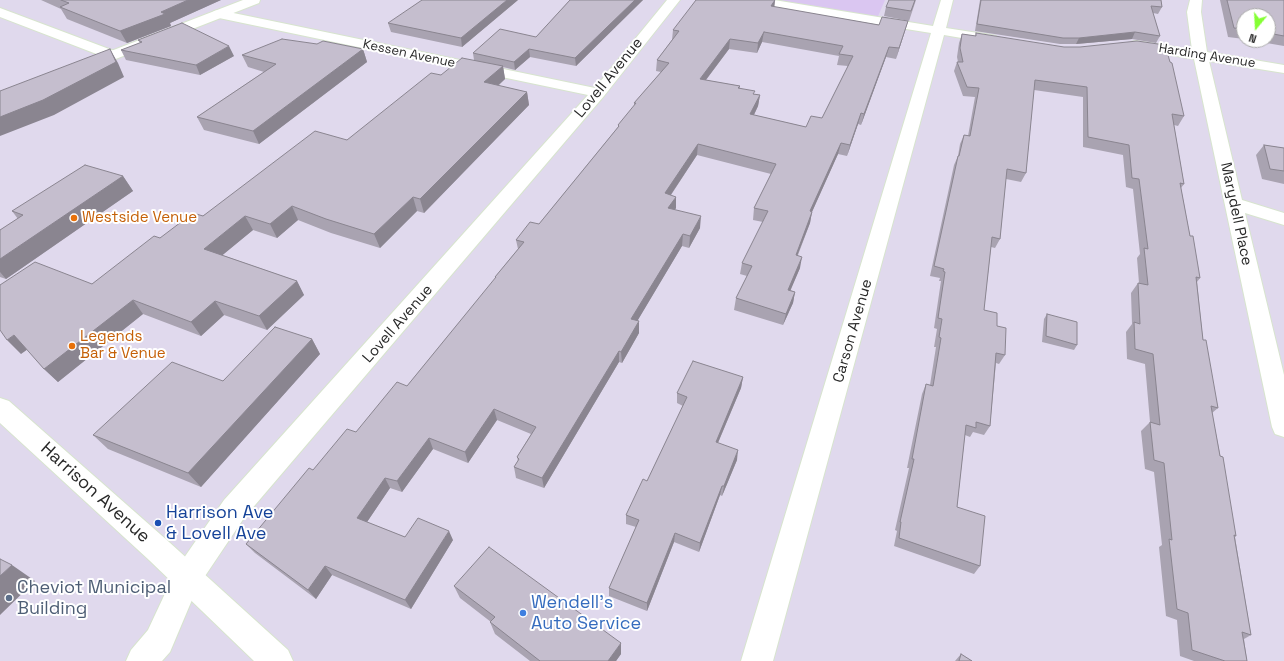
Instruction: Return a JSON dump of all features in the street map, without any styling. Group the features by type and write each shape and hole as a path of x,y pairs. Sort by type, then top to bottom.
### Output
{"street":[{"path":"72,71 254,0"},
{"name":"Lovell Avenue","path":"142,661 158,641 187,578 234,509 599,93 674,0"},
{"path":"750,0 1007,42"},
{"name":"Carson Avenue","path":"757,661 947,0"},
{"name":"Marydell Place","path":"1196,0 1194,12 1200,54 1284,427"},
{"path":"0,12 112,55"},
{"name":"Kessen Avenue","path":"219,14 599,93"},
{"name":"Harding Avenue","path":"1125,44 1200,54 1284,69"},
{"path":"1234,204 1284,219"},
{"name":"Harrison Avenue","path":"0,408 276,661"}],"shaded area":[{"path":"750,0 885,0 876,21"}],"building":[{"path":"61,0 188,0 161,12 165,14 120,31 60,7 69,3"},
{"path":"422,0 507,0 461,38 388,23"},
{"path":"570,0 635,0 575,58 529,49 514,62 473,53 500,29 536,37"},
{"path":"696,0 775,0 771,6 879,25 882,17 908,21 899,48 889,47 864,114 861,113 850,145 841,143 810,211 812,212 796,255 802,257 788,290 795,292 786,314 736,298 752,266 742,263 768,211 754,208 776,164 698,144 665,193 676,197 668,208 701,216 690,236 683,234 631,319 639,321 621,352 619,351 542,478 514,467 519,459 517,457 536,427 494,409 465,452 429,438 397,481 385,478 357,518 405,537 418,518 449,531 405,600 325,566 308,590 246,544 309,468 313,470 347,429 356,432 397,382 407,386 524,242 516,240 530,222 539,224 619,126 618,125 636,103 634,103 669,63 657,60 679,31 673,30","holes":["764,32 843,46 839,54 853,56 822,118 811,116 806,127 750,114 760,95 753,94 755,91 738,88 740,86 700,79 730,39 758,43"]},
{"path":"889,0 915,0 911,11 886,7"},
{"path":"981,0 1161,0 1162,7 1151,6 1160,36 1135,32 1079,38 1063,38 977,24"},
{"path":"1227,0 1284,0 1284,36 1276,34 1276,8 1236,8 1236,28 1234,28"},
{"path":"182,23 229,46 196,65 121,50 142,42 138,40"},
{"path":"976,33 1064,47 1080,47 1137,41 1165,45 1170,62 1172,63 1184,116 1172,114 1184,184 1180,183 1190,236 1193,236 1200,278 1196,277 1203,340 1206,340 1218,408 1211,406 1220,456 1223,457 1236,536 1234,535 1251,635 1242,632 1247,661 1225,661 1192,650 1188,613 1177,609 1169,539 1172,540 1164,463 1154,460 1150,422 1160,425 1153,354 1135,349 1134,322 1140,324 1138,283 1148,285 1144,248 1148,249 1139,179 1132,178 1129,145 1088,137 1087,87 1035,80 1026,173 1007,169 1000,239 992,237 984,310 997,313 997,326 1006,328 1005,355 996,353 990,426 976,422 976,428 966,425 957,507 985,516 980,566 899,538 900,522 914,459 912,459 926,384 933,386 941,338 939,337 942,319 938,318 945,272 943,271 944,269 934,266 958,156 964,135 970,136 979,88 967,87 957,62 963,62 960,48 962,34 976,36"},
{"path":"282,39 317,44 323,41 363,49 253,131 197,117 276,64 242,55"},
{"path":"110,49 116,62 43,100 0,117 0,91"},
{"path":"462,58 503,66 484,82 527,92 420,199 413,197 374,234 326,219 292,206 270,224 245,216 204,249 297,281 259,316 215,301 191,322 133,300 44,369 14,335 7,340 0,330 0,285 35,262 92,284 154,236 160,238 193,213 203,216 315,131 347,140 431,73 441,75"},
{"path":"1264,145 1284,148 1284,171 1270,169"},
{"path":"85,165 123,176 0,259 0,230 23,215 12,211"},
{"path":"1047,314 1077,322 1077,345 1046,336"},
{"path":"275,327 312,339 188,473 93,435 172,362 223,381"},
{"path":"693,361 743,377 716,442 738,450 700,543 675,533 647,603 609,588 639,520 626,515 643,479 647,481 687,397 677,393"},
{"name":"Wendell’s Auto Service","path":"489,547 621,643 608,661 540,661 490,622 495,617 454,586"},
{"path":"0,559 12,565 0,576"},
{"path":"961,654 972,661 959,661"}],"place":[{"name":"Westside Venue","path":"74,218"},
{"name":"Legends Bar & Venue","path":"72,346"},
{"name":"Harrison Ave & Lovell Ave","path":"158,523"},
{"name":"Cheviot Municipal Building","path":"9,598"},
{"name":"Wendell’s Auto Service","path":"523,613"}]}
